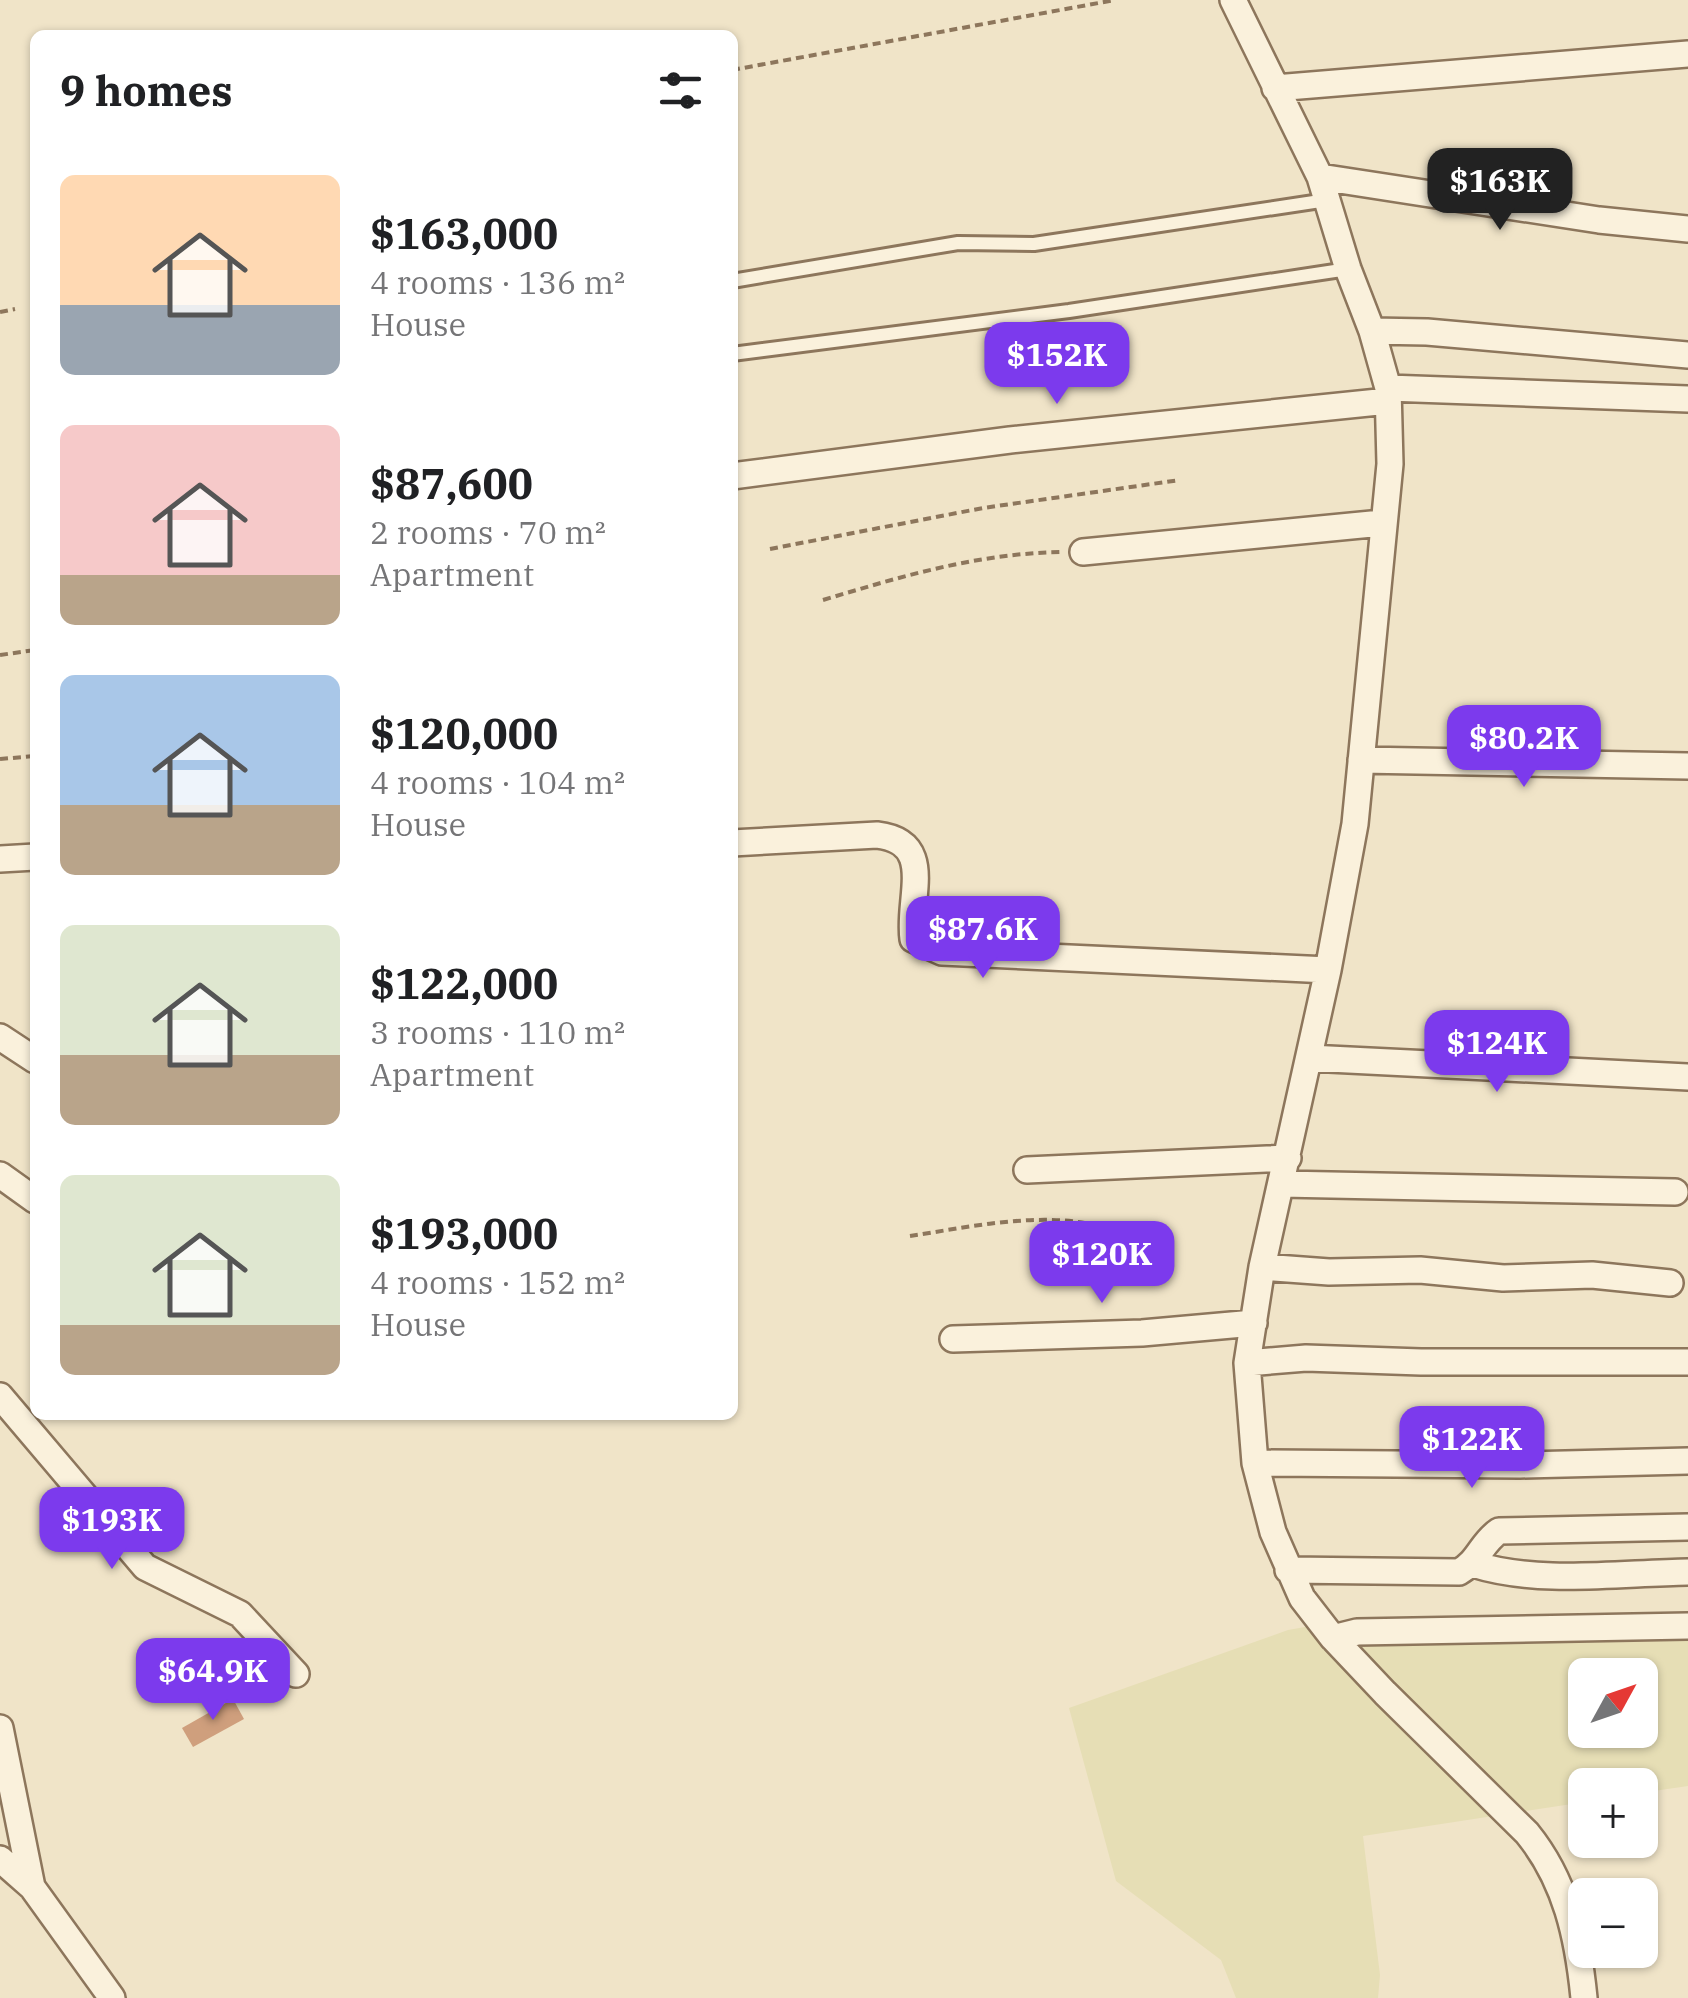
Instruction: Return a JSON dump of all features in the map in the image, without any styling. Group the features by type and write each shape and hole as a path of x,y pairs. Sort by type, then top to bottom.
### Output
{"street":[{"path":"1233,0 1323,189 1372,331 1388,394 1390,464 1355,824 1328,970 1262,1266 1247,1362 1255,1463 1273,1532 1302,1598 1333,1638 1527,1833 1549,1860 1562,1890 1574,1937 1584,1998"},
{"path":"1275,88 1688,54"},
{"path":"1323,189 1688,229"},
{"path":"1372,331 1427,332 1688,355"},
{"path":"738,475 1388,394 1688,399"},
{"path":"1083,552 1382,522"},
{"path":"1361,760 1688,766"},
{"path":"738,843 876,835 900,840 909,847 914,860 913,939 942,952 1328,970"},
{"path":"0,859 30,857"},
{"path":"0,1037 30,1057"},
{"path":"1309,1058 1688,1077"},
{"path":"1027,1170 1288,1158"},
{"path":"0,1174 30,1196"},
{"path":"1282,1184 1675,1192"},
{"path":"1262,1266 1330,1272 1420,1270 1504,1278 1592,1275 1670,1283"},
{"path":"953,1339 1142,1333 1254,1323"},
{"path":"1247,1362 1306,1358 1688,1362"},
{"path":"0,1396 145,1567 240,1614 296,1674"},
{"path":"1255,1463 1520,1465 1688,1461"},
{"path":"1288,1570 1460,1572 1474,1564 1489,1538 1499,1531 1688,1527"},
{"path":"1474,1564 1509,1575 1625,1577 1688,1572"},
{"path":"1333,1638 1358,1632 1688,1626"},
{"path":"0,1728 32,1887"},
{"path":"0,1858 32,1887 112,1998"}],"lane":[{"path":"738,280 958,243 1034,244 1323,189"},
{"path":"738,353 1070,311 1348,269"}],"path":[{"path":"738,69 1115,0"},
{"path":"0,312 16,309"},
{"path":"770,548 918,519 1180,480"},
{"path":"824,600 956,563 1036,552 1083,552"},
{"path":"0,655 30,651"},
{"path":"0,759 30,756"},
{"path":"910,1236 1076,1220 1099,1226"}],"shaded area":[{"path":"1350,1619 1688,1621 1688,1786 1658,1790 1658,1768 1568,1768 1568,1805 1363,1836 1380,1975 1378,1998 1236,1998 1221,1960 1116,1881 1069,1708 1288,1630"}],"building":[{"path":"233,1699 244,1719 193,1747 182,1728"}]}
